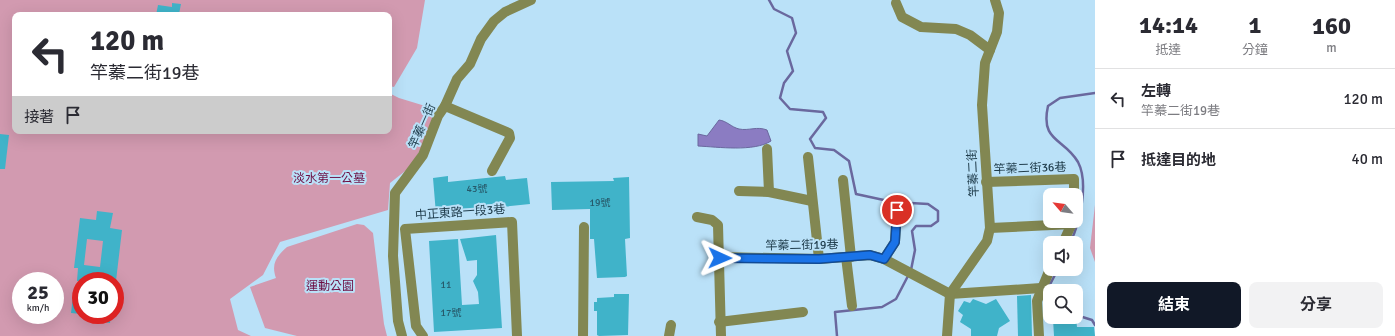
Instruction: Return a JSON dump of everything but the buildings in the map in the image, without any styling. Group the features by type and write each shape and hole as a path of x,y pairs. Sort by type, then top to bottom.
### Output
{"street":[{"name":"竿蓁一街","path":"402,336 398,321 393,256 395,193 423,155 438,116 445,106 457,79 470,64 480,39 494,21 505,12 531,0"},
{"name":"竿蓁二街","path":"950,294 987,241 990,228 982,105 985,63 997,32 999,13 995,0"},
{"path":"896,3 902,17 921,27 956,29 970,35 990,50"},
{"path":"445,106 509,133 510,138 492,171"},
{"path":"767,149 769,192"},
{"path":"808,157 819,259"},
{"name":"竿蓁二街36巷","path":"986,182 1074,179 1074,188"},
{"path":"843,180 852,306"},
{"path":"738,191 769,192 812,200"},
{"path":"884,259 895,242 897,210"},
{"path":"697,217 712,220 718,225 720,258 719,322 721,336"},
{"name":"中正東路一段3巷","path":"423,336 416,326 405,229 512,222 517,336"},
{"path":"990,228 1043,224"},
{"path":"583,336 584,227"},
{"name":"竿蓁二街19巷","path":"720,258 819,259 870,255 884,259 900,269 950,294"},
{"path":"1039,336 1037,301 1047,276"},
{"path":"947,336 950,294 1041,288"},
{"path":"719,322 803,312"},
{"path":"669,336 671,325"}],"green space":[{"name":"淡水第一公墓","path":"0,0 425,0 417,48 394,87 392,87 392,12 12,12 12,134 392,134 392,94 435,109 423,146 409,168 390,183 388,210 280,242 263,275 230,299 238,330 251,336 0,336"},
{"path":"1095,205 1095,262 1090,248"},
{"name":"運動公園","path":"357,224 364,225 373,233 384,324 387,336 297,336 265,328 250,287 276,278 274,265 277,258 287,247"}],"shaded area":[{"path":"719,120 739,129 760,128 767,130 771,141 755,147 746,148 698,146 698,134 707,136"}],"waterway":[{"path":"769,0 774,9 792,18 796,33 787,51 793,71 784,83 780,98 790,109 823,112 826,118 810,139 815,148 834,150 849,161 856,194 893,202 928,204 938,211 938,221 931,226 916,226 912,231 915,250 911,270"},
{"path":"1074,236 1082,203 1083,181 1081,171 1078,162 1072,154 1050,133 1047,127 1046,118 1048,106 1060,98 1095,93"},
{"path":"837,336 835,312 882,307 896,299 909,274"},
{"path":"1050,284 1054,276"},
{"path":"1083,317 1092,320 1095,325"}],"route":[{"path":"720,258 819,259 870,255 884,259 895,242 897,210"}]}
